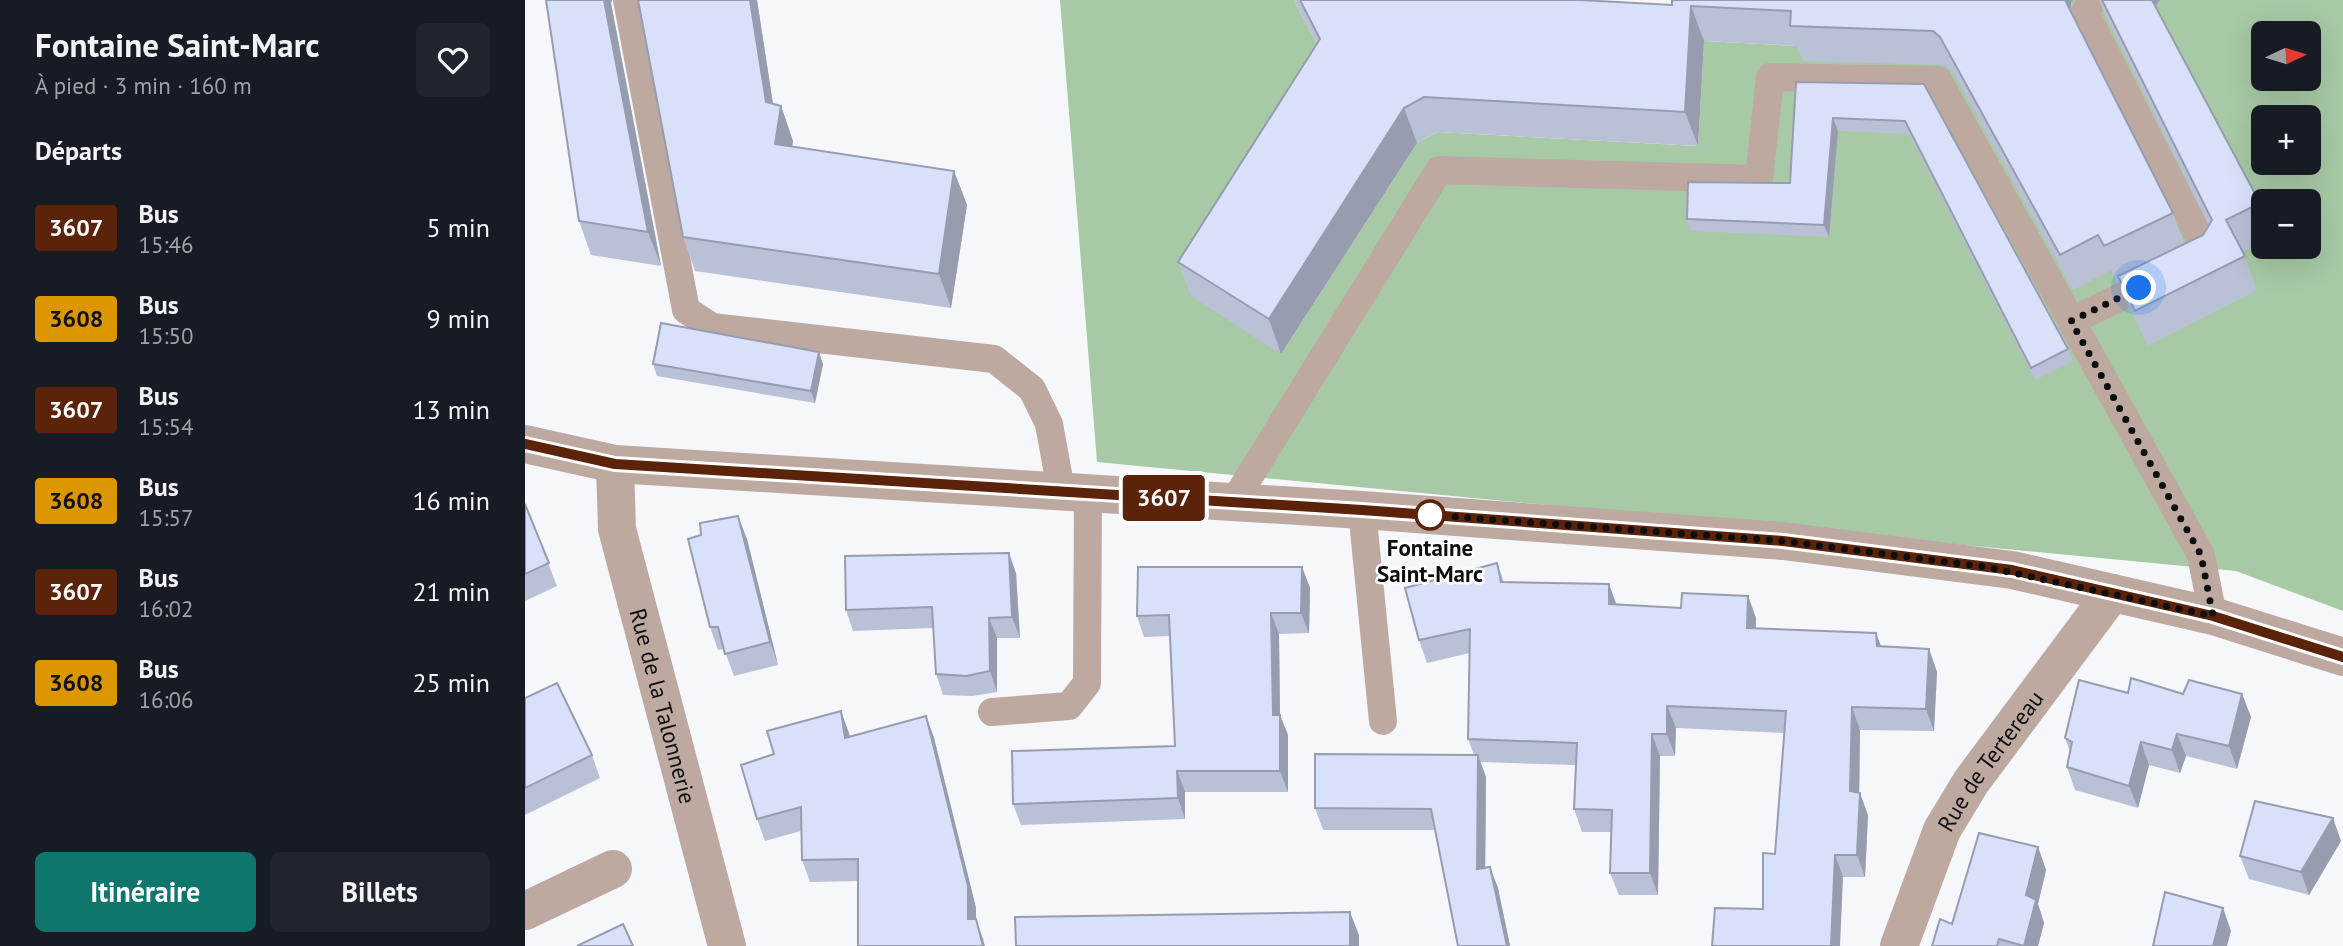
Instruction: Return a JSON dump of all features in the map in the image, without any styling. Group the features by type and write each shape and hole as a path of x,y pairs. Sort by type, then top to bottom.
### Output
{"street":[{"path":"525,444 615,464 1074,491 1783,541 2012,570 2213,616 2343,657"},
{"name":"Rue de la Talonnerie","path":"615,464 617,529 727,946"},
{"name":"Rue de Tertereau","path":"1899,946 1949,818 1971,782 2112,593"},
{"path":"525,911 613,869"}],"lane":[{"path":"627,0 686,310 712,327 994,359 1032,389 1049,424 1074,491 1087,683 1069,706 992,712"},
{"path":"2071,321 2208,255 2085,12 2092,0"},
{"path":"1233,503 1439,170 1759,179 1770,77 1938,80 2201,555 2213,616"},
{"path":"1362,510 1383,721"}],"green space":[{"path":"1060,0 1294,0 1326,61 1281,354 1417,143 1437,132 1698,146 1704,41 1952,54 2063,0 2343,0 2343,611 2236,571 1097,462"}],"building":[{"path":"546,0 604,0 648,232 579,221"},
{"path":"638,0 750,0 766,102 781,106 775,144 954,171 939,274 683,237"},
{"path":"1300,0 1580,0 1672,5 1672,0 2065,0 2173,213 2104,246 2098,235 2060,255 1940,37 1933,31 1790,26 1791,11 1691,6 1685,112 1424,97 1404,108 1269,319 1178,262 1320,39"},
{"path":"2102,0 2152,0 2253,189 2251,208 2226,220 2245,256 2135,311 2118,276 2203,235 2212,220"},
{"path":"1796,82 1924,84 2068,349 2031,368 1905,121 1833,118 1824,225 1687,219 1688,182 1790,183"},
{"path":"661,323 819,352 811,391 653,364"},
{"path":"525,504 549,563 525,574"},
{"path":"738,516 770,642 725,654 718,627 710,627 688,539 701,535 700,523"},
{"path":"1009,553 1012,617 989,618 990,671 966,676 936,674 932,607 846,610 845,556"},
{"path":"1497,563 1501,582 1609,584 1609,604 1681,608 1682,593 1748,596 1747,628 1876,633 1877,646 1929,649 1926,709 1852,707 1850,791 1860,793 1857,855 1835,855 1831,946 1712,946 1715,908 1763,909 1763,853 1775,854 1786,711 1667,706 1667,734 1652,734 1650,873 1610,873 1612,810 1574,809 1577,743 1468,739 1470,629 1419,640 1405,588"},
{"path":"1138,567 1302,567 1301,613 1271,613 1273,715 1280,715 1280,771 1177,771 1178,798 1013,804 1012,751 1175,746 1169,615 1137,616"},
{"path":"2131,678 2183,694 2189,680 2242,694 2229,746 2177,734 2172,750 2141,742 2129,786 2067,767 2072,742 2065,738 2079,680 2128,693"},
{"path":"557,683 592,755 525,788 525,698"},
{"path":"841,711 845,738 926,716 968,886 968,919 976,919 983,946 858,946 858,859 802,860 801,807 757,819 741,765 774,754 767,731"},
{"path":"1315,754 1478,755 1477,869 1490,867 1507,946 1458,946 1431,809 1315,808"},
{"path":"2255,801 2333,818 2301,872 2240,856"},
{"path":"1979,833 2038,847 2026,895 2036,900 2024,946 1999,939 1997,946 1932,946 1940,919 1952,924"},
{"path":"2165,892 2223,908 2213,946 2153,946"},
{"path":"1350,912 1350,946 1016,946 1015,917"},
{"path":"623,924 633,946 577,946"}],"bus line":[{"name":"3607","path":"525,444 615,464 1061,490 1783,541 2012,570 2213,616 2343,657"}],"place":[{"name":"Fontaine Saint-Marc","path":"1430,515"}],"route":[{"path":"1430,515 1783,541 2012,570 2213,616 2201,555 2071,321 2139,288"}]}
